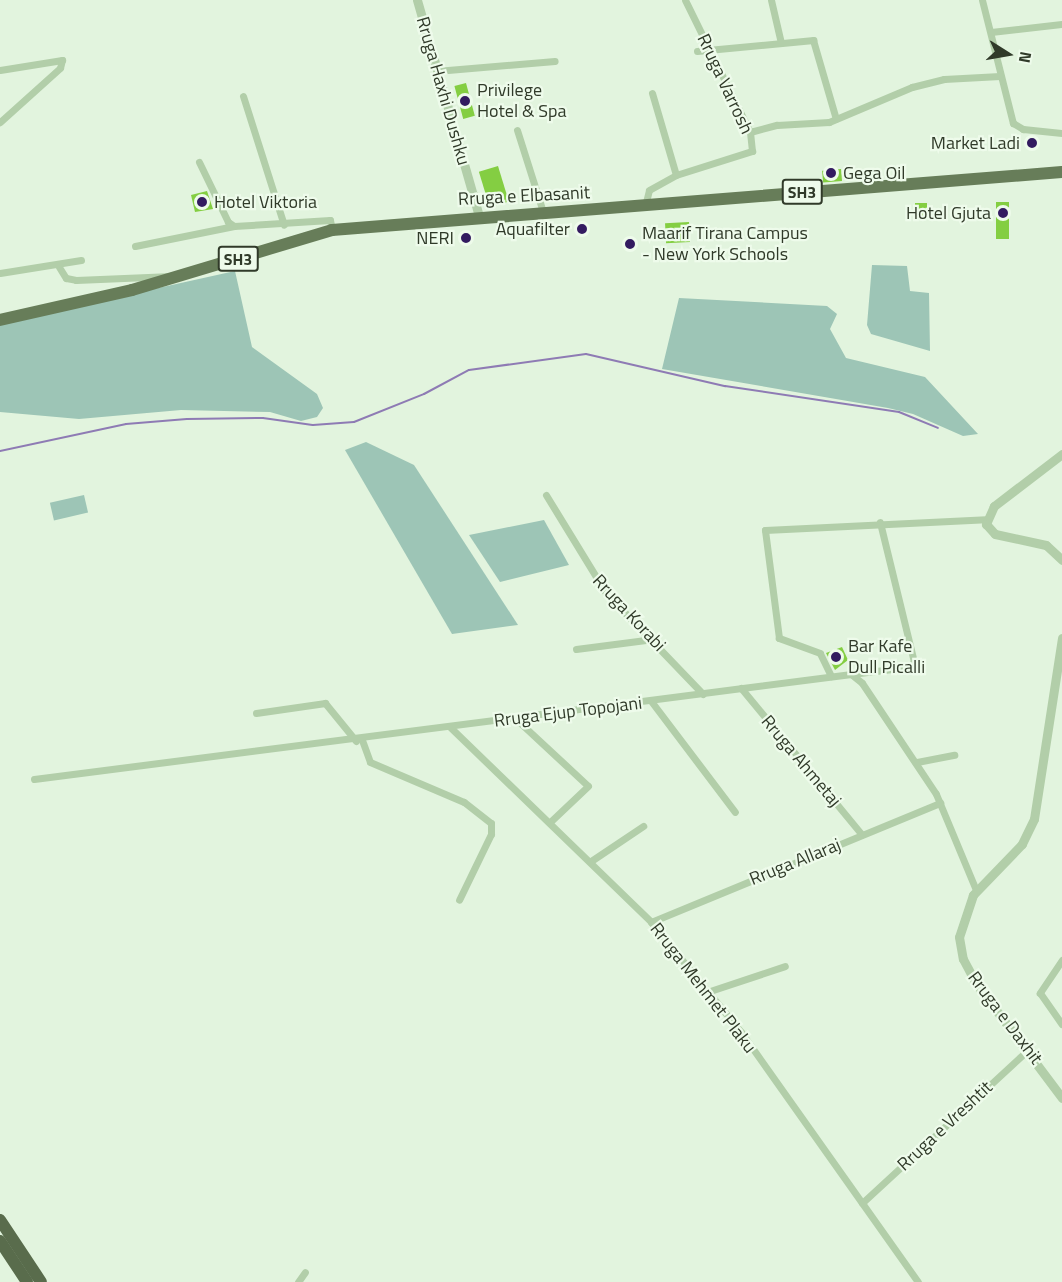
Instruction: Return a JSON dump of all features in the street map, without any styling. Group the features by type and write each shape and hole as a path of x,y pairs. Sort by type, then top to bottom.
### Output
{"highway":[{"path":"0,1220 41,1282"},
{"path":"0,1242 27,1282"}],"main road":[{"name":"Rruga e Elbasanit","path":"0,320 175,278 332,230 479,216 645,206 1062,172"}],"street":[{"name":"Rruga Haxhi Dushku","path":"417,0 479,216"},
{"name":"Rruga Varrosh","path":"645,206 649,190 676,175 750,154 750,132 685,0"},
{"path":"771,0 781,44"},
{"path":"982,0 1000,76 1016,126 1062,133"},
{"path":"991,32 1062,24"},
{"path":"697,51 813,40 836,119"},
{"path":"0,70 62,60 60,68 0,123"},
{"path":"436,71 555,61"},
{"path":"750,132 836,119 912,87 1000,76"},
{"path":"652,93 676,175"},
{"path":"243,96 284,225"},
{"path":"517,130 543,212"},
{"path":"199,162 228,222 234,226"},
{"path":"135,246 234,226 284,225 330,220 332,230"},
{"path":"0,273 59,267 81,260"},
{"path":"59,267 66,278 76,280 166,274 175,278"},
{"path":"986,519 994,506 1062,454"},
{"name":"Rruga Korabi","path":"546,495 606,593 653,639 703,694"},
{"path":"831,676 820,653 779,638 763,532 880,522 986,519"},
{"path":"986,519 995,534 1040,542 1062,560"},
{"name":"Rruga Ejup Topojani","path":"34,778 359,740 909,667 914,662 880,522"},
{"name":"Rruga e Daxhit","path":"1062,638 1035,819 1022,844 976,890 961,925 963,959 975,982 1029,1049 1062,1098"},
{"path":"576,649 653,639"},
{"path":"851,674 862,683 917,762 940,803 976,890"},
{"name":"Rruga Ahmetaj","path":"741,688 862,834"},
{"path":"651,701 735,812"},
{"path":"256,712 325,703 359,740 370,762 464,802 491,823 492,834 459,900"},
{"path":"516,719 588,786 550,822"},
{"name":"Rruga Mehmet Plaku","path":"450,727 591,861 651,922 741,1032 918,1282"},
{"path":"917,762 954,755"},
{"name":"Rruga Allaraj","path":"651,922 940,803"},
{"path":"591,861 643,826"},
{"path":"1062,960 1040,993 1062,1024"},
{"path":"707,992 785,966"},
{"name":"Rruga e Vreshtit","path":"862,1203 1029,1049"},
{"path":"298,1282 305,1272"}],"green space":[{"path":"872,265 907,266 910,291 929,293 930,351 871,334 867,325"},
{"path":"235,271 252,347 317,394 323,408 317,417 301,421 270,412 181,410 79,419 0,412 0,323"},
{"path":"679,298 827,306 837,314 830,329 846,358 925,377 978,434 963,436 913,414 888,408 662,369"},
{"path":"366,442 414,465 518,625 452,634 345,450"},
{"path":"84,495 88,513 54,520 50,503"},
{"path":"544,520 569,565 500,582 469,535"}],"building":[{"name":"Privilege Hotel & Spa","path":"466,83 475,116 463,119 454,86"},
{"path":"498,166 509,201 490,207 479,172"},
{"name":"Gega Oil","path":"841,169 842,181 823,183 822,171"},
{"name":"Hotel Viktoria","path":"207,191 213,209 195,212 191,195"},
{"name":"Hotel Gjuta","path":"996,202 1009,202 1009,239 996,239"},
{"path":"915,203 927,203 927,220 915,220"},
{"path":"689,222 690,242 666,243 665,223"},
{"name":"Bar Kafe Dull Picalli","path":"842,647 848,660 835,670 826,653"}],"waterway":[{"path":"0,451 126,424 187,419 263,418 313,425 354,422 424,394 469,370 586,354 725,386 899,412 938,428"}],"place":[{"name":"Privilege Hotel & Spa","path":"465,101"},
{"name":"Market Ladi","path":"1032,143"},
{"name":"Gega Oil","path":"831,173"},
{"name":"Hotel Viktoria","path":"202,202"},
{"name":"Hotel Gjuta","path":"1003,213"},
{"name":"Aquafilter","path":"582,229"},
{"name":"NERI","path":"466,238"},
{"name":"Maarif Tirana Campus - New York Schools","path":"630,244"},
{"name":"Bar Kafe Dull Picalli","path":"836,657"}]}
